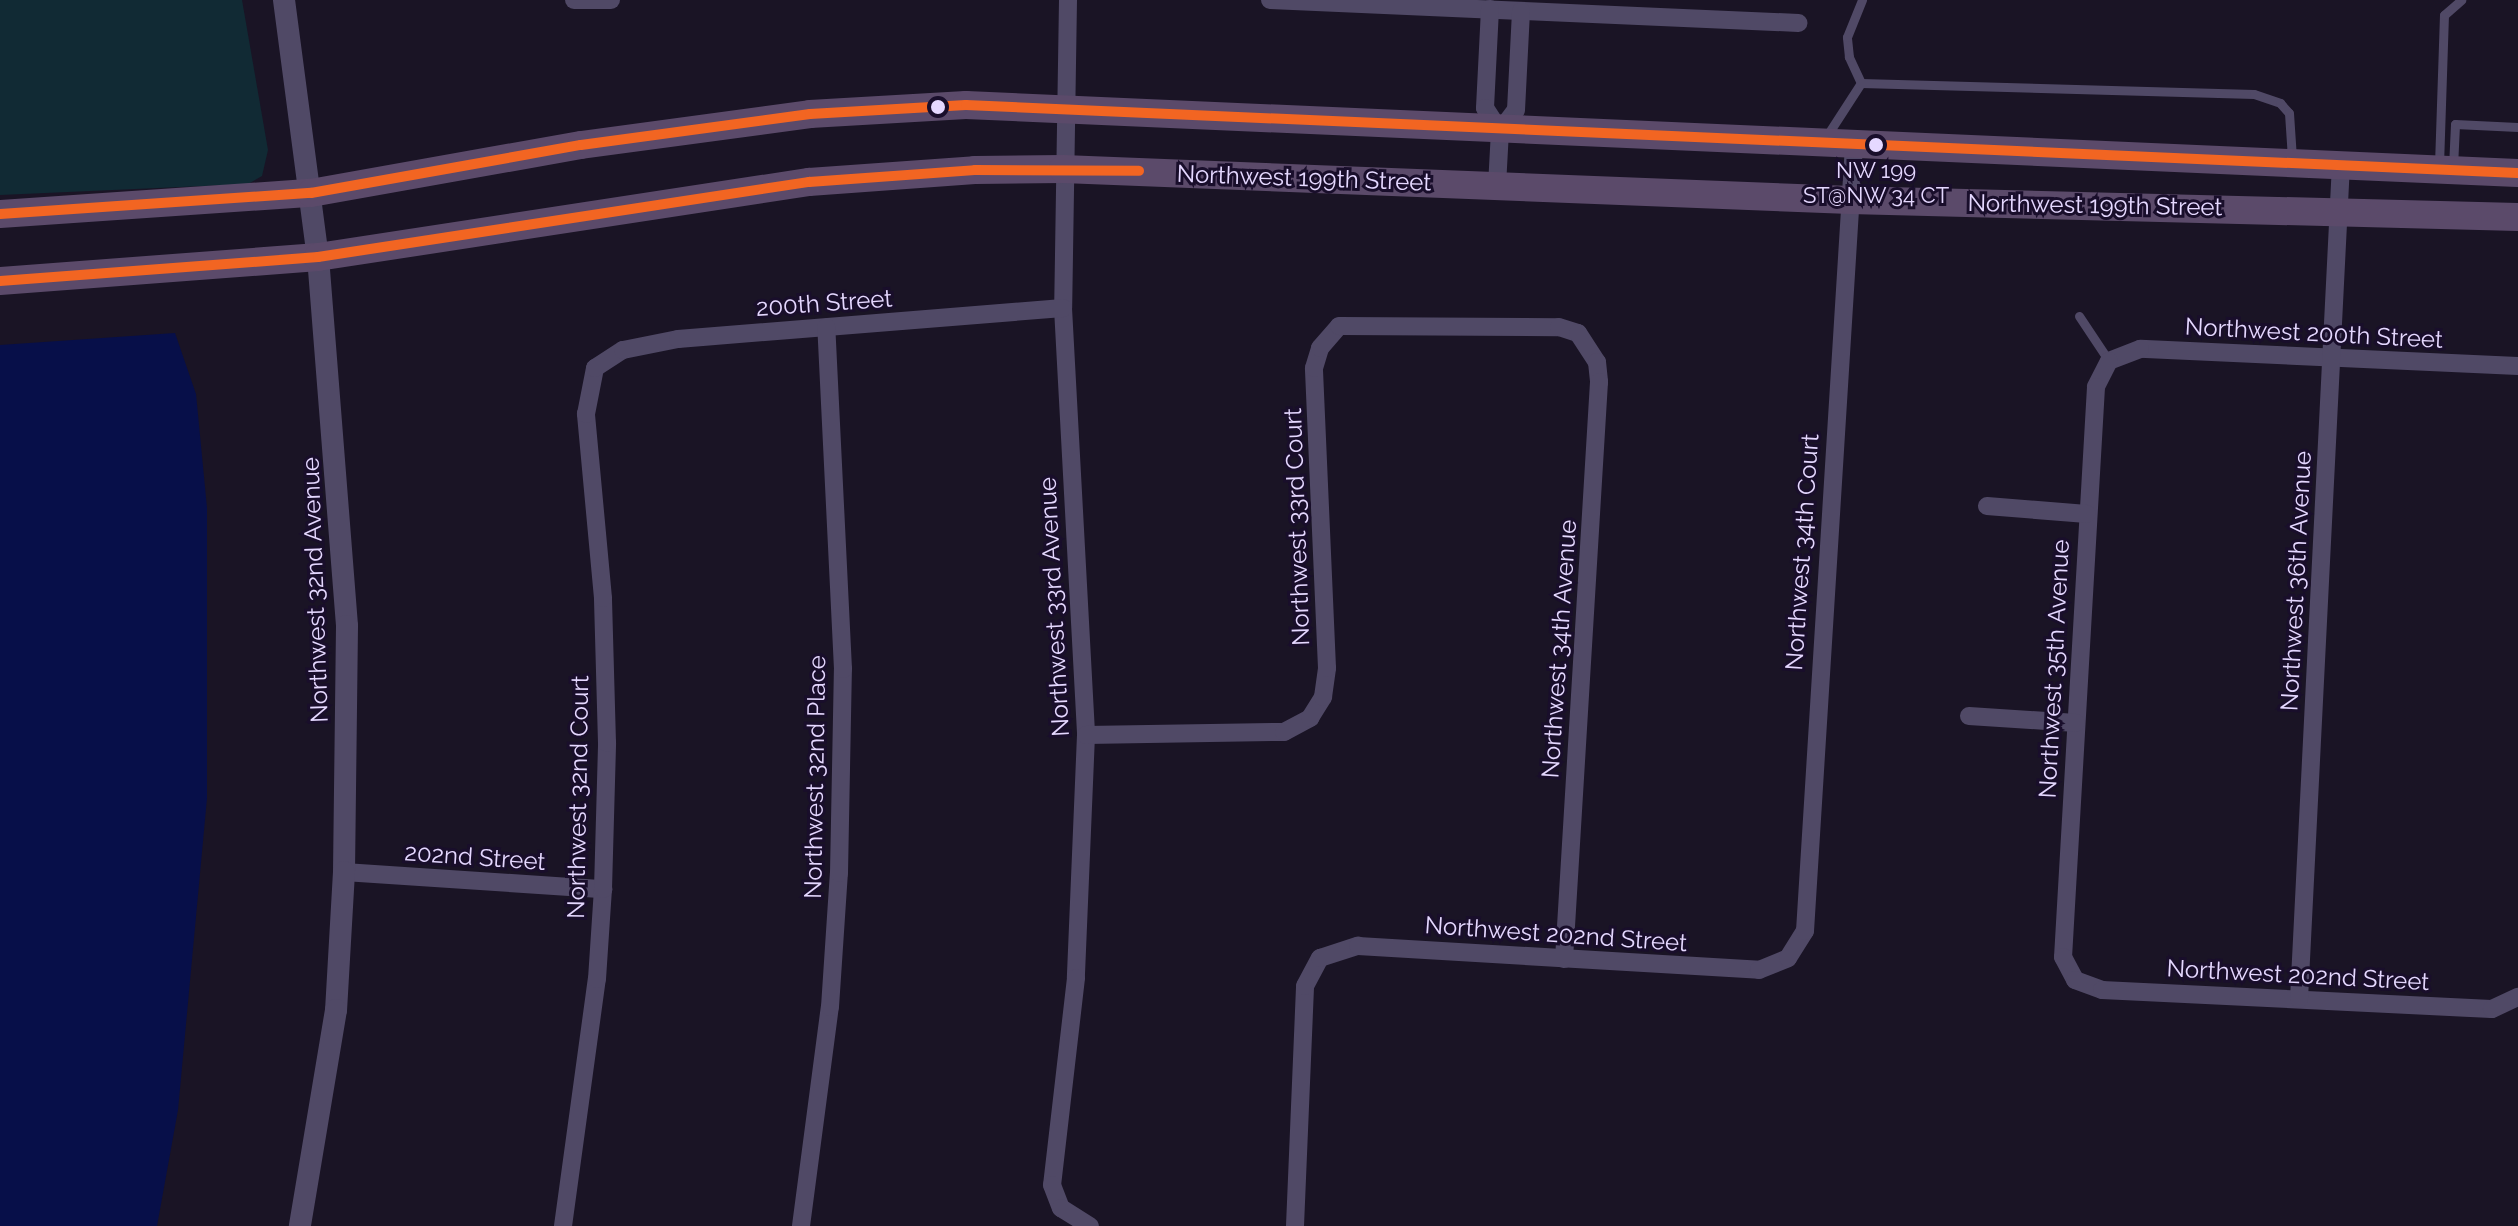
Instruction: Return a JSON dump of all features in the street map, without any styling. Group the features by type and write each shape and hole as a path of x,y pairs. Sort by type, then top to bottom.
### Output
{"main road":[{"name":"Northwest 199th Street","path":"0,214 311,193 581,145 810,114 966,105 1500,131 2518,173"},
{"name":"Northwest 199th Street","path":"0,281 318,257 809,182 1063,169 1850,200 2339,210 2518,217"}],"street":[{"name":"Northwest 32nd Avenue","path":"284,0 318,257 347,626 344,872 336,1010 300,1226"},
{"path":"574,0 611,0"},
{"name":"Northwest 33rd Avenue","path":"1068,0 1063,109 1063,308 1086,735 1076,978 1052,1185 1061,1208 1090,1226"},
{"path":"1273,0 1521,11 1738,9 1799,23"},
{"path":"1490,9 1485,108 1500,131"},
{"path":"1497,186 1500,131 1516,110 1521,11"},
{"name":"Northwest 34th Court","path":"1788,958 1805,931 1854,145"},
{"name":"Northwest 36th Avenue","path":"2299,999 2341,165"},
{"name":"200th Street","path":"595,368 623,350 678,339 1063,308"},
{"name":"Northwest 34th Avenue","path":"1329,335 1359,322 1559,327 1578,333 1588,345 1599,382 1564,959"},
{"name":"Northwest 32nd Place","path":"801,1226 830,1007 839,873 843,669 826,327"},
{"name":"Northwest 33rd Court","path":"1086,735 1284,732 1310,718 1323,697 1327,668 1314,368 1329,335"},
{"name":"Northwest 200th Street","path":"2109,361 2140,349 2518,366"},
{"name":"Northwest 35th Avenue","path":"2075,980 2063,957 2087,514 2096,387 2109,361"},
{"name":"Northwest 32nd Court","path":"563,1226 597,979 603,889 607,743 603,598 586,414 595,368"},
{"path":"1987,506 2087,514"},
{"path":"1969,716 2076,723"},
{"name":"202nd Street","path":"344,872 603,889"},
{"name":"Northwest 202nd Street","path":"1295,1226 1305,986 1320,958 1358,946 1759,970 1788,958"},
{"name":"Northwest 202nd Street","path":"2075,980 2102,990 2492,1009 2518,997"}],"lane":[{"path":"1861,83 1849,57 1847,37 1862,0"},
{"path":"2446,170 2444,15 2461,0"},
{"path":"1823,143 1861,83"},
{"path":"1861,83 2254,94 2280,103 2289,113 2294,126 2291,163"},
{"path":"2446,170 2455,124 2518,127"},
{"path":"2079,316 2109,361"}],"shaded area":[{"path":"0,0 242,0 268,150 262,176 248,184 0,195"},
{"path":"175,333 196,394 207,508 207,798 178,1110 157,1226 0,1226 0,345"}],"transit line":[{"path":"0,214 311,193 581,145 810,114 966,105 2518,173"},
{"path":"0,281 318,257 809,182 975,170 1139,171"}],"place":[{"name":"NW 199 ST@NW 34 CT","path":"1876,145"}]}
